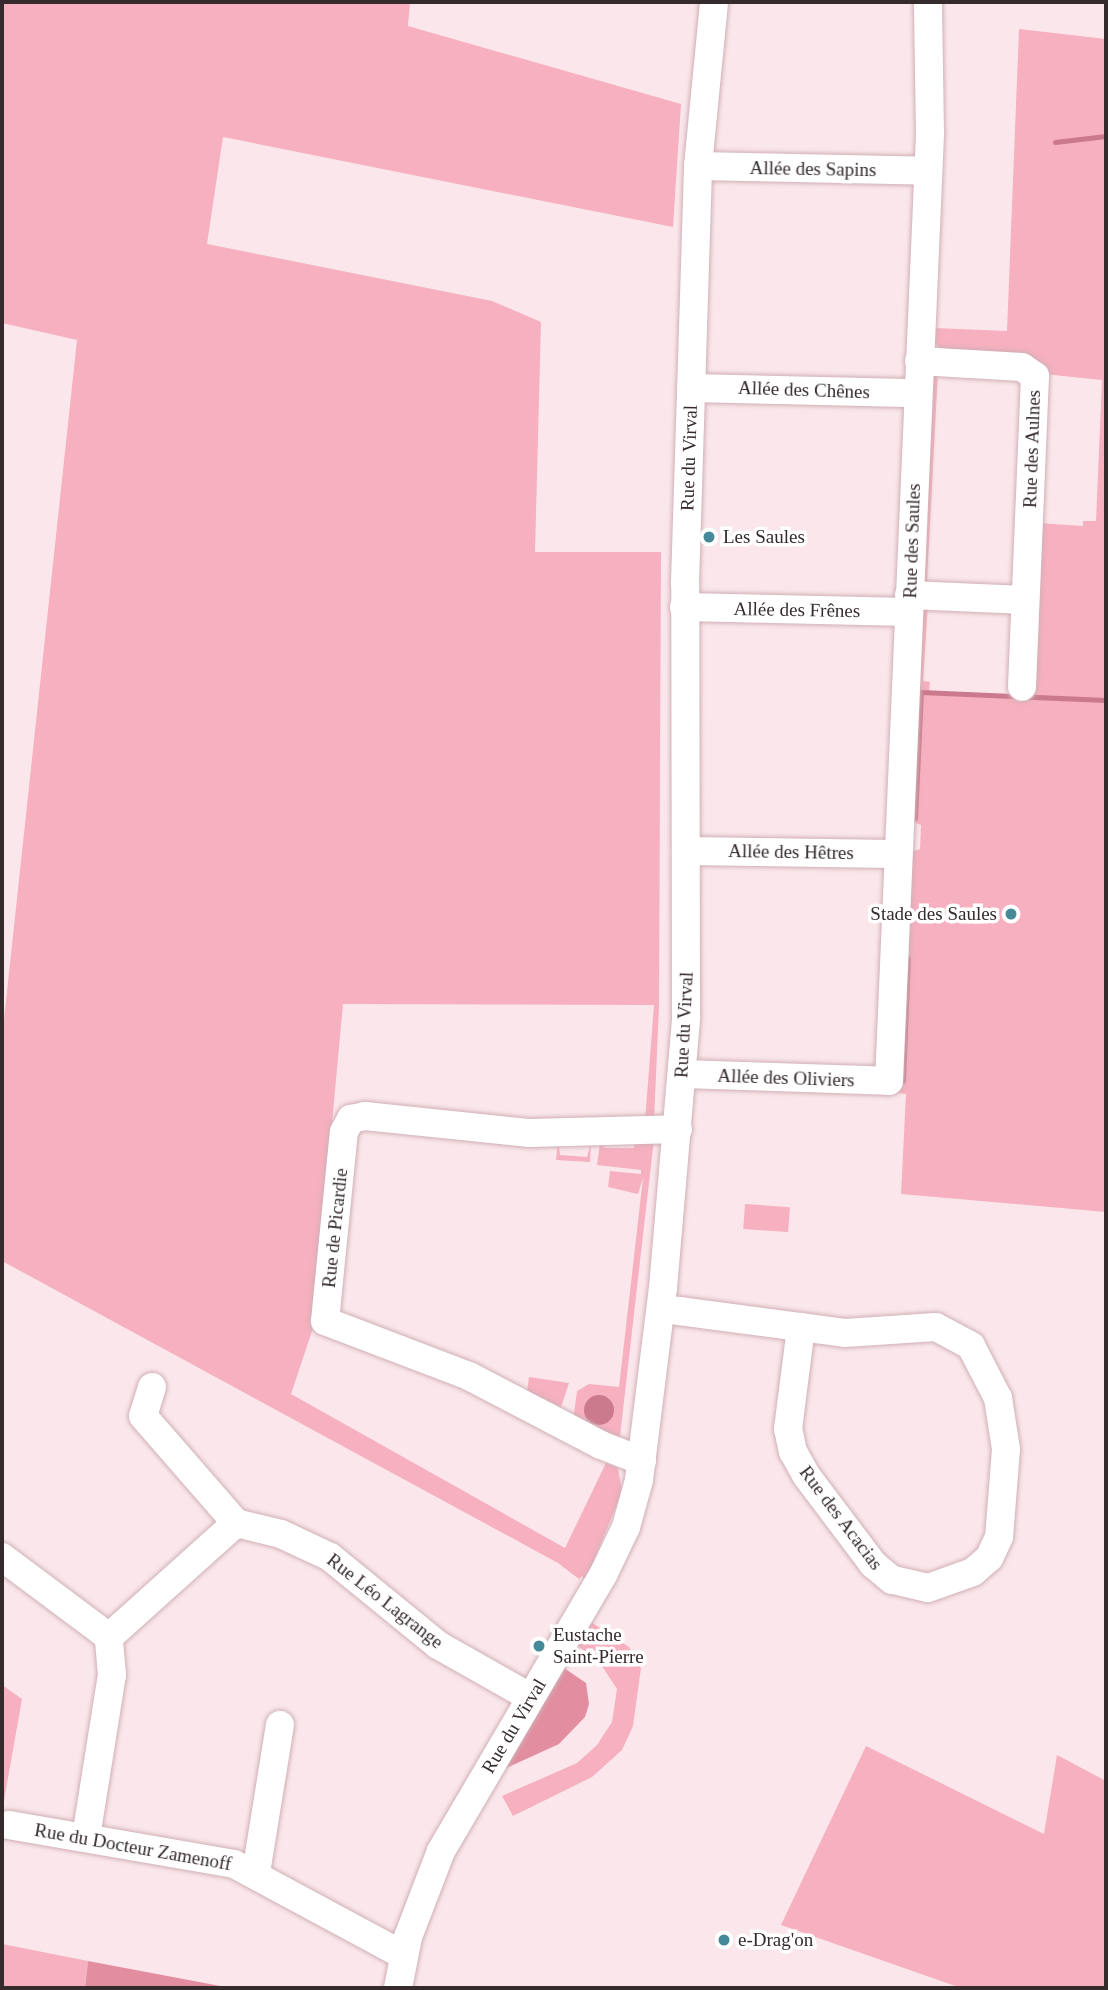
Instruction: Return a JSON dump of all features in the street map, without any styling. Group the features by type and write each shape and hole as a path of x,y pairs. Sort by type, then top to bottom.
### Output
{"street":[{"name":"Rue du Virval","path":"398,1988 403,1955 441,1851 603,1575 633,1509 642,1461 661,1309 682,1074 686,850 684,607 698,166 714,2"},
{"name":"Rue des Saules","path":"889,1081 928,171 928,2"},
{"name":"Allée des Sapins","path":"698,166 928,171"},
{"name":"Rue des Aulnes","path":"919,362 1022,367 1033,373 1022,687"},
{"name":"Allée des Chênes","path":"691,388 918,393"},
{"path":"909,604 1026,600"},
{"name":"Allée des Frênes","path":"684,607 909,604"},
{"name":"Allée des Hêtres","path":"686,850 897,853"},
{"name":"Allée des Oliviers","path":"682,1074 889,1081"},
{"name":"Rue de Picardie","path":"642,1461 601,1445 469,1376 325,1321 345,1132 351,1119 365,1116 530,1133 678,1129"},
{"name":"Rue des Acacias","path":"661,1309 861,1333 936,1327 960,1337 978,1354 1002,1411 1005,1479 999,1537 989,1558 973,1572 928,1588 892,1580 873,1564 806,1475 793,1452 788,1429 801,1327"},
{"path":"109,1637 236,1523 143,1416 152,1387"},
{"name":"Rue Léo Lagrange","path":"236,1523 281,1534 330,1557 438,1645 530,1697"},
{"path":"2,1557 109,1637 112,1675 86,1837"},
{"path":"256,1873 280,1726"},
{"name":"Rue du Docteur Zamenoff","path":"9,1825 222,1860 256,1873 403,1955"}],"shaded area":[{"path":"2,2 410,2 408,26 681,104 673,227 223,137 207,244 492,301 541,322 535,552 661,552 659,1006 654,1121 645,1121 654,1005 343,1004 313,1328 291,1394 565,1548 606,1463 618,1468 622,1492 585,1582 582,1576 579,1579 558,1563 2,1261 2,1038 77,340 2,323"},
{"name":"Stade des Saules","path":"1019,29 1106,39 1106,1212 901,1194 906,1094 897,1093 904,854 920,849 921,825 907,820 916,615 928,602 923,681 930,682 929,693 1012,697 1038,523 1083,526 1083,521 1096,521 1102,380 1043,374 943,351 933,341 934,328 1007,331"},
{"path":"928,370 938,371 927,588 917,587"},
{"path":"654,1139 619,1445 573,1421 577,1391 589,1384 619,1387 643,1178 638,1194 608,1187 610,1171 641,1174 641,1170 597,1165 600,1143 605,1148 634,1148 635,1140"},
{"path":"558,1141 560,1155 587,1157 591,1143 590,1162 556,1160"},
{"path":"745,1204 790,1207 788,1232 743,1229"},
{"path":"529,1377 569,1383 561,1407 527,1391"},
{"path":"599,1395 605,1396 613,1404 613,1416 605,1424 599,1425 593,1424 585,1416 584,1410 585,1404 593,1396"},
{"path":"591,1622 629,1647 641,1668 633,1726 622,1750 592,1777 513,1816 502,1796 577,1763 597,1745 612,1722 617,1689 600,1663 578,1646"},
{"path":"564,1668 586,1683 589,1704 585,1717 559,1744 504,1769"},
{"path":"2,1685 22,1699 2,1812"},
{"path":"866,1746 1044,1834 1057,1755 1106,1781 1106,1988 961,1988 781,1925"},
{"path":"2,1944 88,1961 85,1988 2,1988"},
{"path":"88,1961 231,1988 85,1988"}],"waterway":[{"path":"1055,142 1106,136"},
{"path":"915,818 921,692 1106,700"},
{"path":"903,1081 908,958"}],"place":[{"name":"Les Saules","path":"709,537"},
{"name":"Stade des Saules","path":"1011,914"},
{"name":"Eustache Saint-Pierre","path":"539,1646"},
{"name":"e-Drag'on","path":"724,1940"}]}
